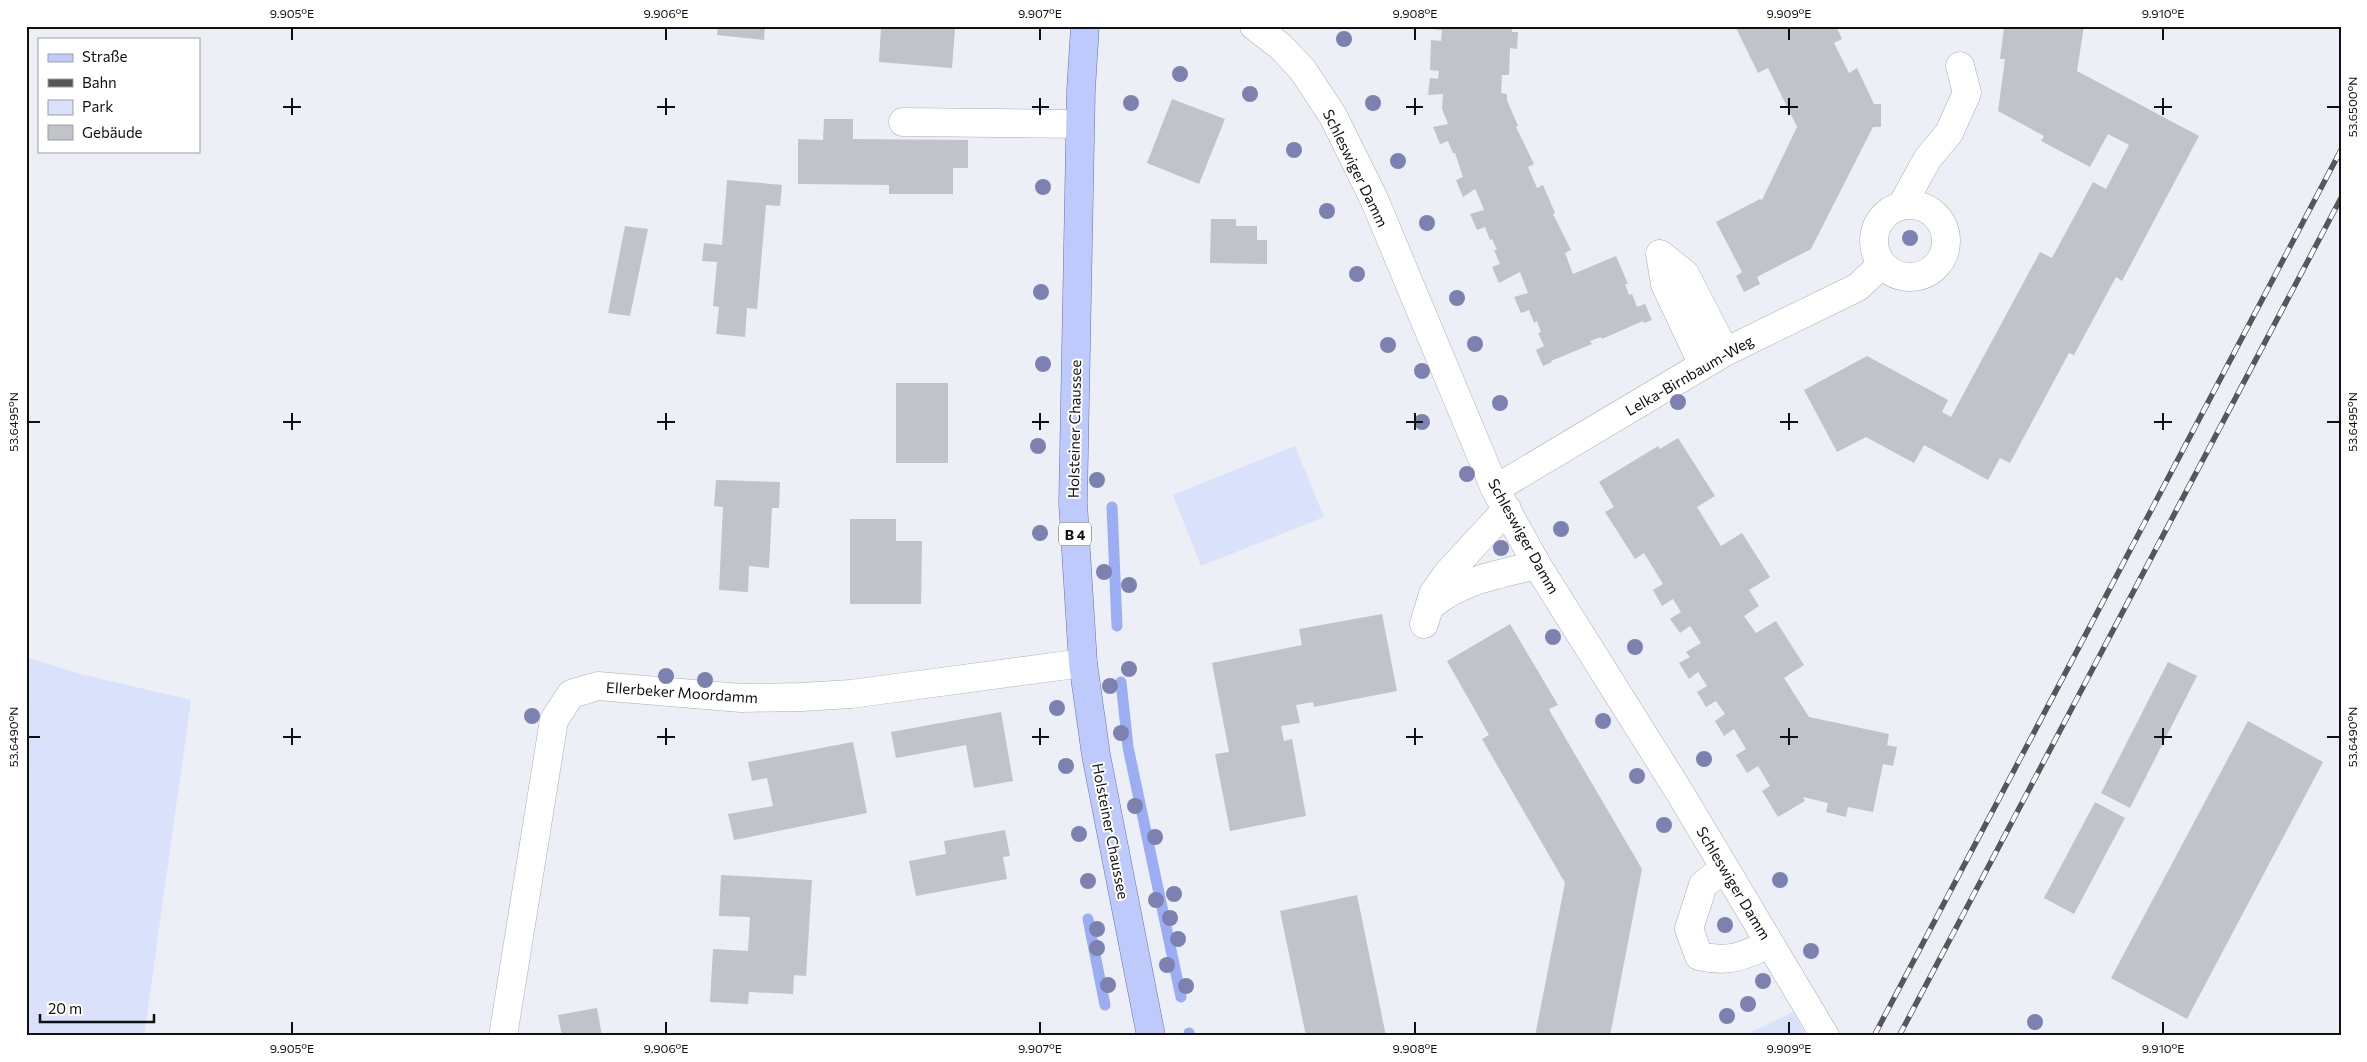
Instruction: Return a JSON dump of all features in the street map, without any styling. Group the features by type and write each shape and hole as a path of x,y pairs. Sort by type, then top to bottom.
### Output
{"main road":[{"name":"Holsteiner Chaussee","path":"1085,26 1080,124 1073,503 1083,664 1096,755 1151,1036"}],"street":[{"name":"Schleswiger Damm","path":"1255,26 1280,46 1302,69 1333,116 1374,199 1501,499 1537,565 1675,784 1825,1036"},
{"path":"1902,205 1928,158 1949,133 1967,93 1960,66"},
{"path":"903,122 1080,124"},
{"path":"1902,205 1925,208 1935,215 1942,224 1946,235 1944,253 1934,268 1924,274 1913,277 1901,276 1890,272 1875,253 1873,241 1875,229 1882,218 1891,210 1902,205"},
{"name":"Lelka-Birnbaum-Weg","path":"1537,565 1470,582 1445,594 1426,616 1433,594 1501,499 1714,358 1858,288 1882,264"},
{"name":"Ellerbeker Moordamm","path":"503,1036 554,720 571,694 598,686 741,698 802,698 851,694 1083,664"},
{"path":"1724,868 1703,885 1689,929 1699,956 1720,961 1746,954 1770,944"}],"green space":[{"path":"1295,446 1324,517 1201,566 1173,495"},
{"path":"26,657 80,674 191,700 144,1036 26,1036"},
{"path":"1793,1012 1807,1036 1743,1036"}],"building":[{"path":"718,26 765,26 764,40 717,35"},
{"path":"881,26 936,26 955,29 952,68 879,62"},
{"path":"1432,26 1512,26 1512,32 1518,32 1517,49 1510,48 1509,75 1502,75 1501,93 1507,94 1507,100 1518,126 1516,127 1534,164 1528,167 1537,188 1543,185 1555,213 1553,214 1571,250 1565,253 1573,274 1616,256 1628,284 1625,284 1629,295 1632,294 1637,307 1645,304 1652,320 1644,323 1643,321 1602,339 1601,337 1590,341 1592,344 1543,366 1536,350 1544,346 1538,333 1541,332 1537,321 1534,323 1529,310 1521,313 1514,297 1528,293 1520,272 1499,283 1492,267 1500,264 1494,250 1497,250 1492,239 1490,240 1485,227 1477,230 1470,214 1484,210 1480,200 1475,189 1463,197 1456,180 1463,177 1455,153 1453,153 1448,141 1440,144 1433,127 1448,124 1442,109 1443,94 1428,95 1430,78 1438,79 1439,71 1430,70 1431,40 1441,41 1442,30 1432,29"},
{"path":"1735,26 1836,26 1842,39 1834,43 1849,73 1857,68 1874,104 1881,104 1881,127 1873,127 1811,249 1757,277 1760,284 1744,292 1736,276 1742,272 1716,222 1760,199 1762,200 1797,127 1768,68 1758,73"},
{"path":"2010,26 2084,26 2077,71 2199,136 2122,281 2116,277 2074,355 2069,353 2010,463 2000,458 1988,480 1924,445 1914,463 1866,437 1837,452 1804,390 1867,356 1948,400 1942,412 1951,417 2040,252 2052,258 2093,182 2106,189 2129,145 2108,134 2090,167 2041,141 2044,136 1998,111 2005,59 2000,59 2004,28 2010,29"},
{"path":"1172,99 1225,119 1199,184 1147,163"},
{"path":"824,119 853,119 853,139 968,140 968,168 953,168 953,194 889,194 889,185 798,184 798,139 823,140"},
{"path":"727,180 782,185 780,206 766,205 757,309 747,308 745,337 716,334 719,307 713,306 717,262 702,261 704,243 722,245"},
{"path":"1211,219 1236,219 1236,226 1257,226 1257,240 1267,240 1267,264 1210,263"},
{"path":"625,226 648,229 630,316 608,313"},
{"path":"896,383 948,383 948,463 896,463"},
{"path":"1678,438 1715,496 1697,507 1721,546 1742,533 1770,577 1749,590 1759,606 1744,616 1756,633 1776,621 1804,665 1784,678 1809,717 1889,734 1887,745 1897,747 1893,766 1883,764 1873,812 1848,807 1846,817 1826,812 1828,803 1803,797 1805,801 1778,817 1762,791 1770,786 1758,766 1747,773 1736,755 1746,749 1734,729 1724,736 1715,721 1725,714 1716,701 1706,707 1697,692 1707,686 1698,672 1689,679 1679,663 1690,657 1686,652 1701,643 1690,626 1680,633 1670,619 1681,612 1673,599 1662,606 1653,590 1663,584 1644,553 1635,559 1605,512 1614,507 1599,482 1658,446 1660,449"},
{"path":"716,480 780,482 779,508 772,508 769,568 749,566 748,592 719,590 723,507 714,506"},
{"path":"850,519 896,519 896,541 922,541 921,604 850,604"},
{"path":"1382,614 1397,691 1314,707 1313,702 1296,705 1300,723 1281,726 1284,741 1292,739 1306,816 1230,831 1215,754 1229,752 1212,663 1302,645 1299,629"},
{"path":"1510,624 1558,705 1549,709 1552,715 1642,869 1610,1036 1535,1036 1565,883 1482,739 1489,735 1447,661"},
{"path":"2168,662 2197,676 2130,808 2101,793"},
{"path":"1001,712 1013,781 974,788 966,745 896,758 891,732"},
{"path":"2248,721 2323,762 2187,1019 2111,978"},
{"path":"853,742 867,813 734,840 728,814 773,806 767,778 752,781 748,762"},
{"path":"2095,802 2125,818 2074,914 2044,898"},
{"path":"1005,830 1010,856 1003,857 1007,879 916,896 909,861 946,854 944,841"},
{"path":"721,875 812,880 806,976 794,975 793,994 749,992 748,1004 710,1002 713,949 748,951 750,917 719,916"},
{"path":"1357,895 1386,1036 1306,1036 1280,911"},
{"path":"597,1008 602,1036 562,1036 558,1015"}],"waterway":[{"path":"1112,507 1117,626"},
{"path":"1121,682 1128,747 1181,997"},
{"path":"1088,919 1105,1005"}],"railway":[{"path":"1874,1036 2341,150"},
{"path":"1899,1036 2341,198"}]}
